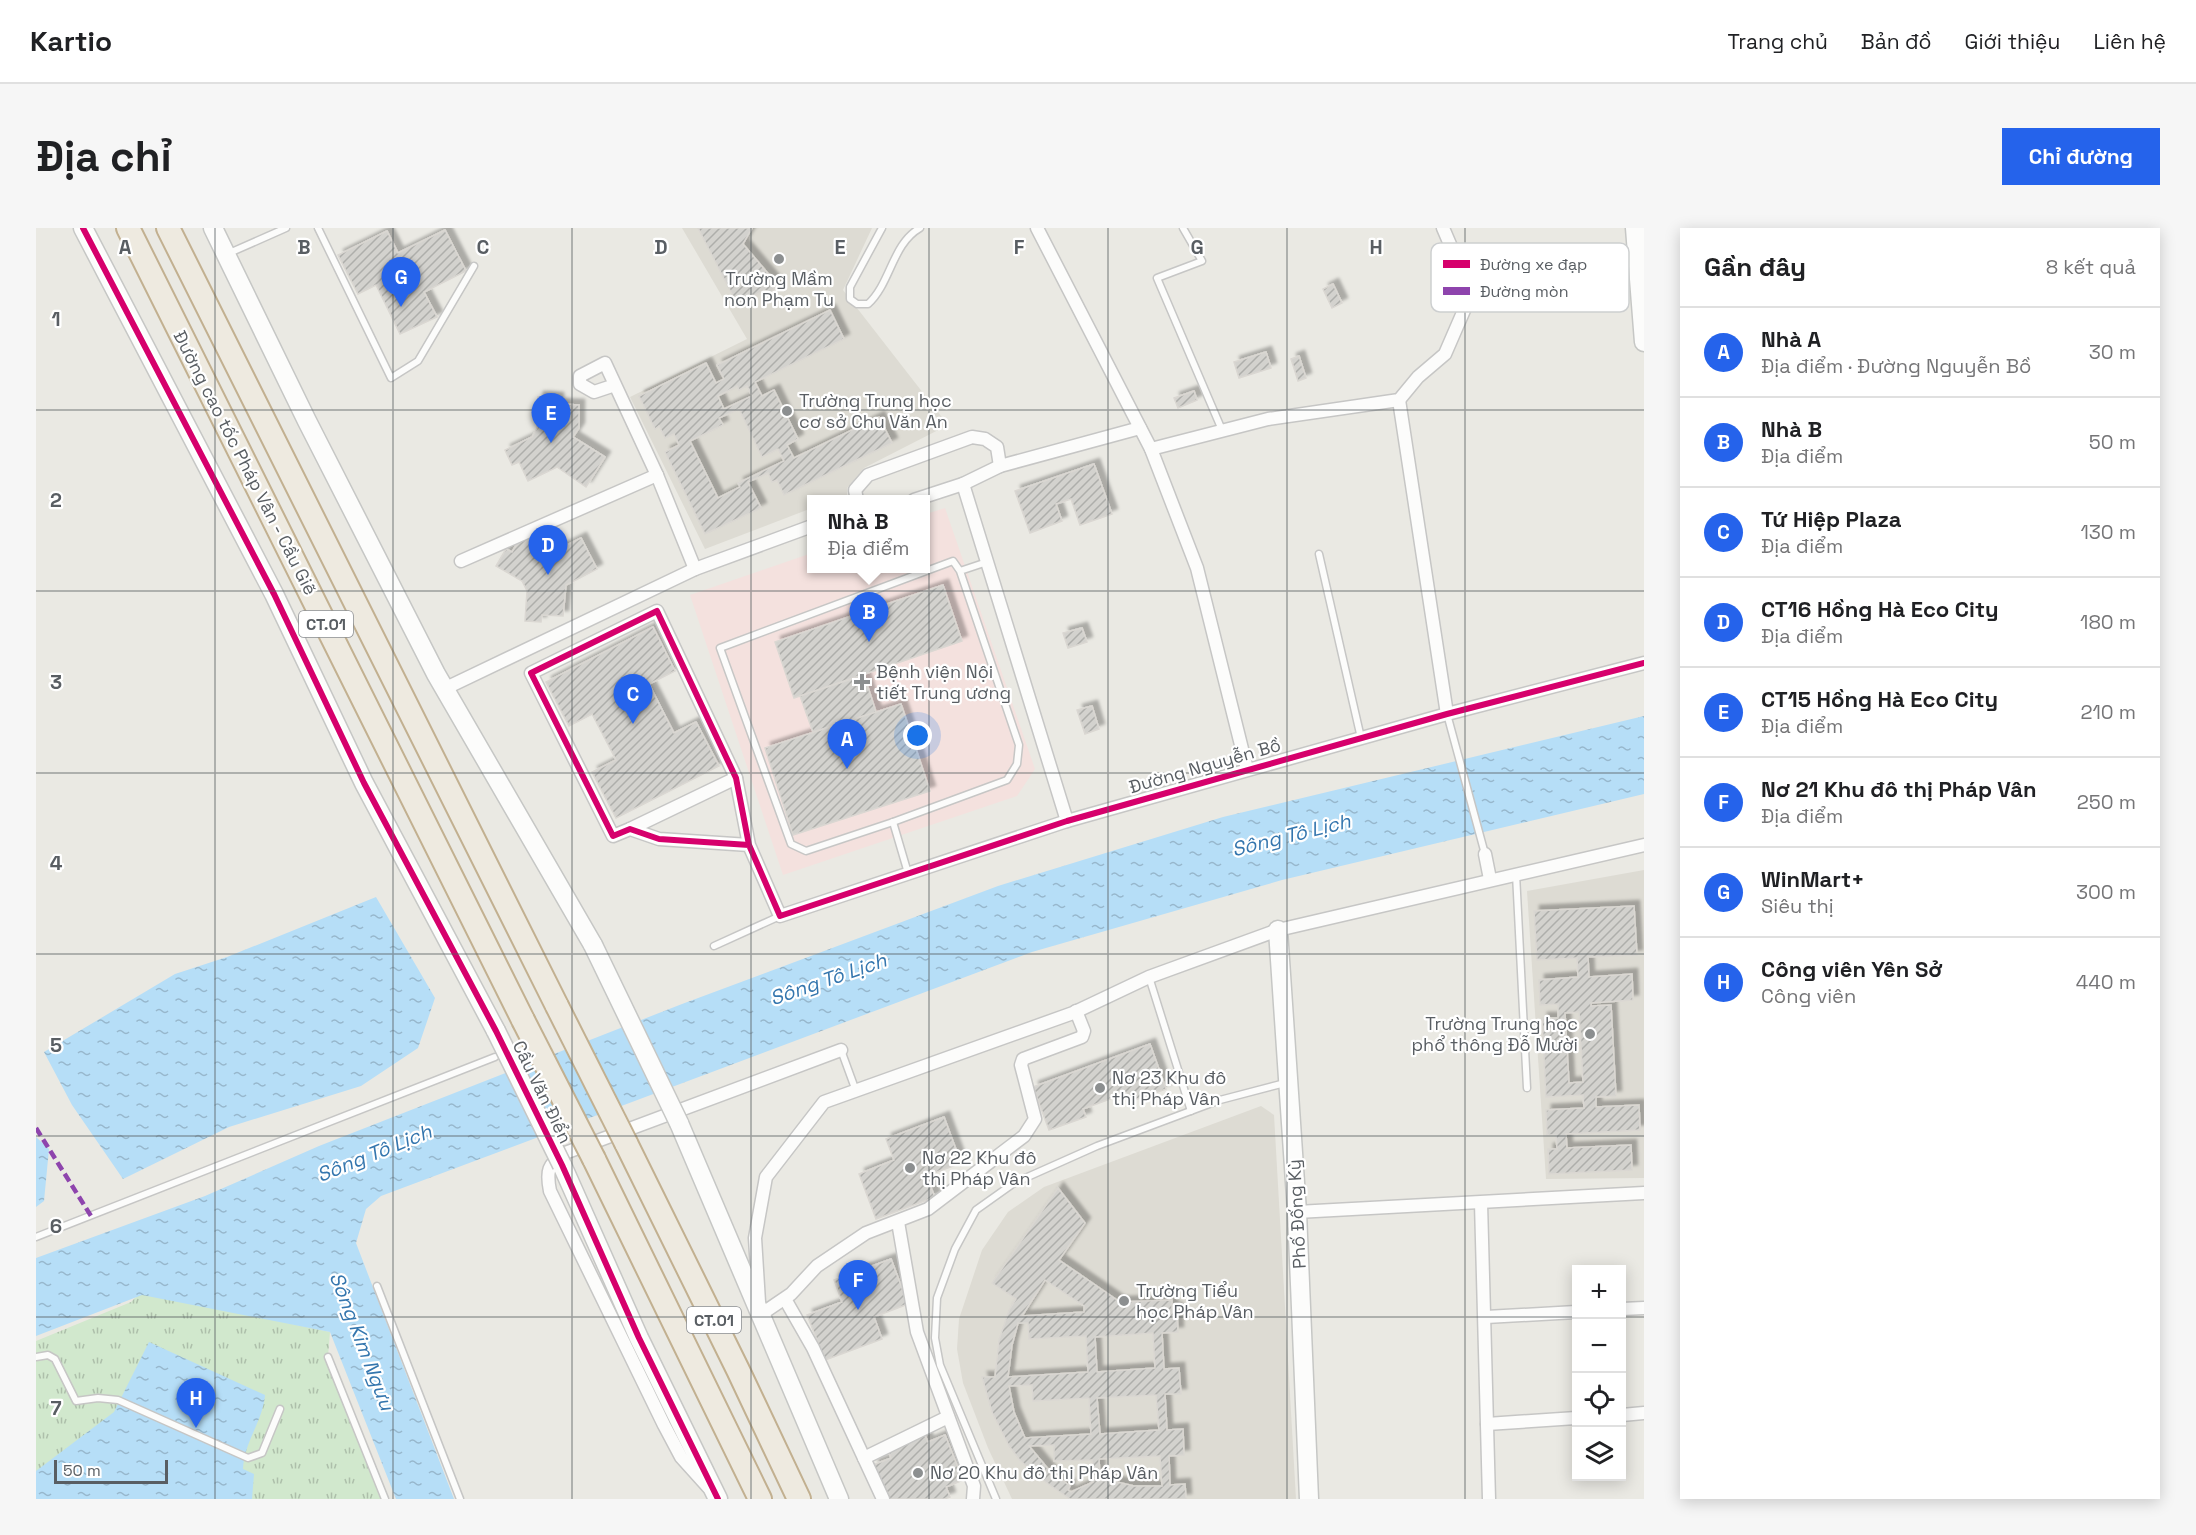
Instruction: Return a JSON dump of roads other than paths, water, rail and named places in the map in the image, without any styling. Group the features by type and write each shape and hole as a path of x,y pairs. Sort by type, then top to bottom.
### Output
{"highway":[{"name":"Đường cao tốc Pháp Vân - Cầu Giẽ","path":"128,228 523,1020"},
{"name":"Đường cao tốc Pháp Vân - Cầu Giẽ","path":"168,228 626,1143 738,1370 798,1499"},
{"name":"Cầu Văn Điển","path":"523,1020 594,1159 760,1499"}],"street":[{"name":"Cầu Văn Điển","path":"83,228 274,594 364,783 496,1031 562,1165 639,1338 716,1497"},
{"path":"213,228 307,421 436,674 593,945 680,1123 839,1499"},
{"path":"1037,228 1151,449 1197,568 1247,770"},
{"path":"1443,228 1449,243"},
{"path":"1635,228 1644,342"},
{"path":"1151,449 1268,419 1399,400 1418,377 1445,354 1463,312"},
{"path":"615,385 696,569"},
{"path":"1399,400 1447,714"},
{"path":"929,495 963,484 1000,466 1140,428"},
{"path":"856,495 855,490 868,475 972,437 986,440 997,447 1000,466"},
{"path":"461,561 657,476"},
{"path":"963,484 1067,821"},
{"path":"446,688 696,569 807,528"},
{"path":"736,778 613,836 531,674 657,611 736,778 749,845 780,916"},
{"name":"Đường Nguyễn Bồ","path":"780,916 1067,821 1447,714 1644,663"},
{"path":"630,829 659,838 749,845"},
{"path":"760,1315 755,1238 766,1177 824,1102 1076,1011 1149,977 1278,930 1644,845"},
{"path":"1483,850 1490,879"},
{"name":"Phố Đống Kỳ","path":"1278,930 1298,1212 1309,1499"},
{"path":"760,1315 785,1299 817,1266 866,1233 928,1209 1024,1136 1033,1125 1033,1110 1021,1065 1023,1059 1082,1036 1084,1031 1076,1011"},
{"path":"716,1497 681,1457 664,1425 550,1191 547,1175 550,1163 564,1153 841,1050"},
{"path":"1298,1212 1644,1193"},
{"path":"1481,1203 1486,1317 1489,1499"},
{"path":"898,1222 917,1332 974,1486 973,1499"},
{"path":"785,1299 813,1348 883,1499"},
{"path":"1626,1309 1644,1308"},
{"path":"1486,1317 1572,1312"},
{"path":"1626,1415 1644,1413"},
{"path":"864,1458 948,1417"},
{"path":"1487,1424 1572,1418"}],"lane":[{"path":"227,254 286,228"},
{"path":"318,228 391,378 418,362 474,266"},
{"path":"882,228 850,287 850,299 857,304 868,304 877,295 902,244 920,228"},
{"path":"1183,228 1202,261 1157,278 1222,431"},
{"path":"1319,554 1361,738"},
{"path":"921,573 720,648 791,844 806,851 1007,780 1017,764 1019,745 960,571 953,561 930,570"},
{"path":"960,571 987,562"},
{"path":"1447,714 1483,850"},
{"path":"893,822 909,874"},
{"path":"1516,873 1527,1088"},
{"path":"714,946 780,916"},
{"path":"1149,977 1191,1111"},
{"path":"841,1050 856,1090"},
{"path":"36,1237 495,1057"},
{"path":"996,1499 940,1365 935,1338 938,1298 955,1249 976,1210 1014,1182 1097,1146 1220,1100 1288,1082"},
{"path":"376,1286 460,1499"},
{"path":"36,1357 48,1355 55,1359 61,1366 72,1397 76,1401 98,1398 118,1400 249,1458 262,1453 280,1408"},
{"path":"328,1357 385,1499"}],"water":[{"path":"1644,716 1644,794 1282,880 1032,952 381,1196 366,1209 356,1243 454,1499 396,1499 330,1332 142,1295 36,1336 36,1258 205,1196 319,1146 682,1004 998,886 1223,817"},
{"path":"376,897 435,998 418,1048 361,1086 229,1127 123,1179 72,1105 44,1052 175,974 227,957"},
{"path":"36,1137 49,1149 44,1201 36,1207"},
{"path":"149,1342 265,1395 264,1405 244,1459 243,1469 254,1474 252,1499 36,1499 36,1471 114,1412"}],"place":[{"name":"Trường Mầm non Phạm Tu","path":"779,259"},
{"name":"WinMart+","path":"401,307"},
{"name":"Trường Trung học cơ sở Chu Văn An","path":"787,411"},
{"name":"CT15 Hồng Hà Eco City","path":"551,443"},
{"name":"CT16 Hồng Hà Eco City","path":"548,575"},
{"name":"Nhà B","path":"869,642"},
{"name":"Bệnh viện Nội tiết Trung ương","path":"862,682"},
{"name":"Tứ Hiệp Plaza","path":"633,724"},
{"name":"Nhà A","path":"847,769"},
{"name":"Trường Trung học phổ thông Đỗ Mười","path":"1590,1034"},
{"name":"Nơ 23 Khu đô thị Pháp Vân","path":"1100,1088"},
{"name":"Nơ 22 Khu đô thị Pháp Vân","path":"910,1168"},
{"name":"Trường Tiểu học Pháp Vân","path":"1124,1301"},
{"name":"Nơ 21 Khu đô thị Pháp Vân","path":"858,1310"},
{"name":"Công viên Yên Sở","path":"196,1428"},
{"name":"Nơ 20 Khu đô thị Pháp Vân","path":"918,1473"}],"water label":[{"name":"Sông Tô Lịch","path":"1291,835"},
{"name":"Sông Tô Lịch","path":"828,979"},
{"name":"Sông Tô Lịch","path":"374,1153"},
{"name":"Sông Kim Ngưu","path":"362,1341"}]}
